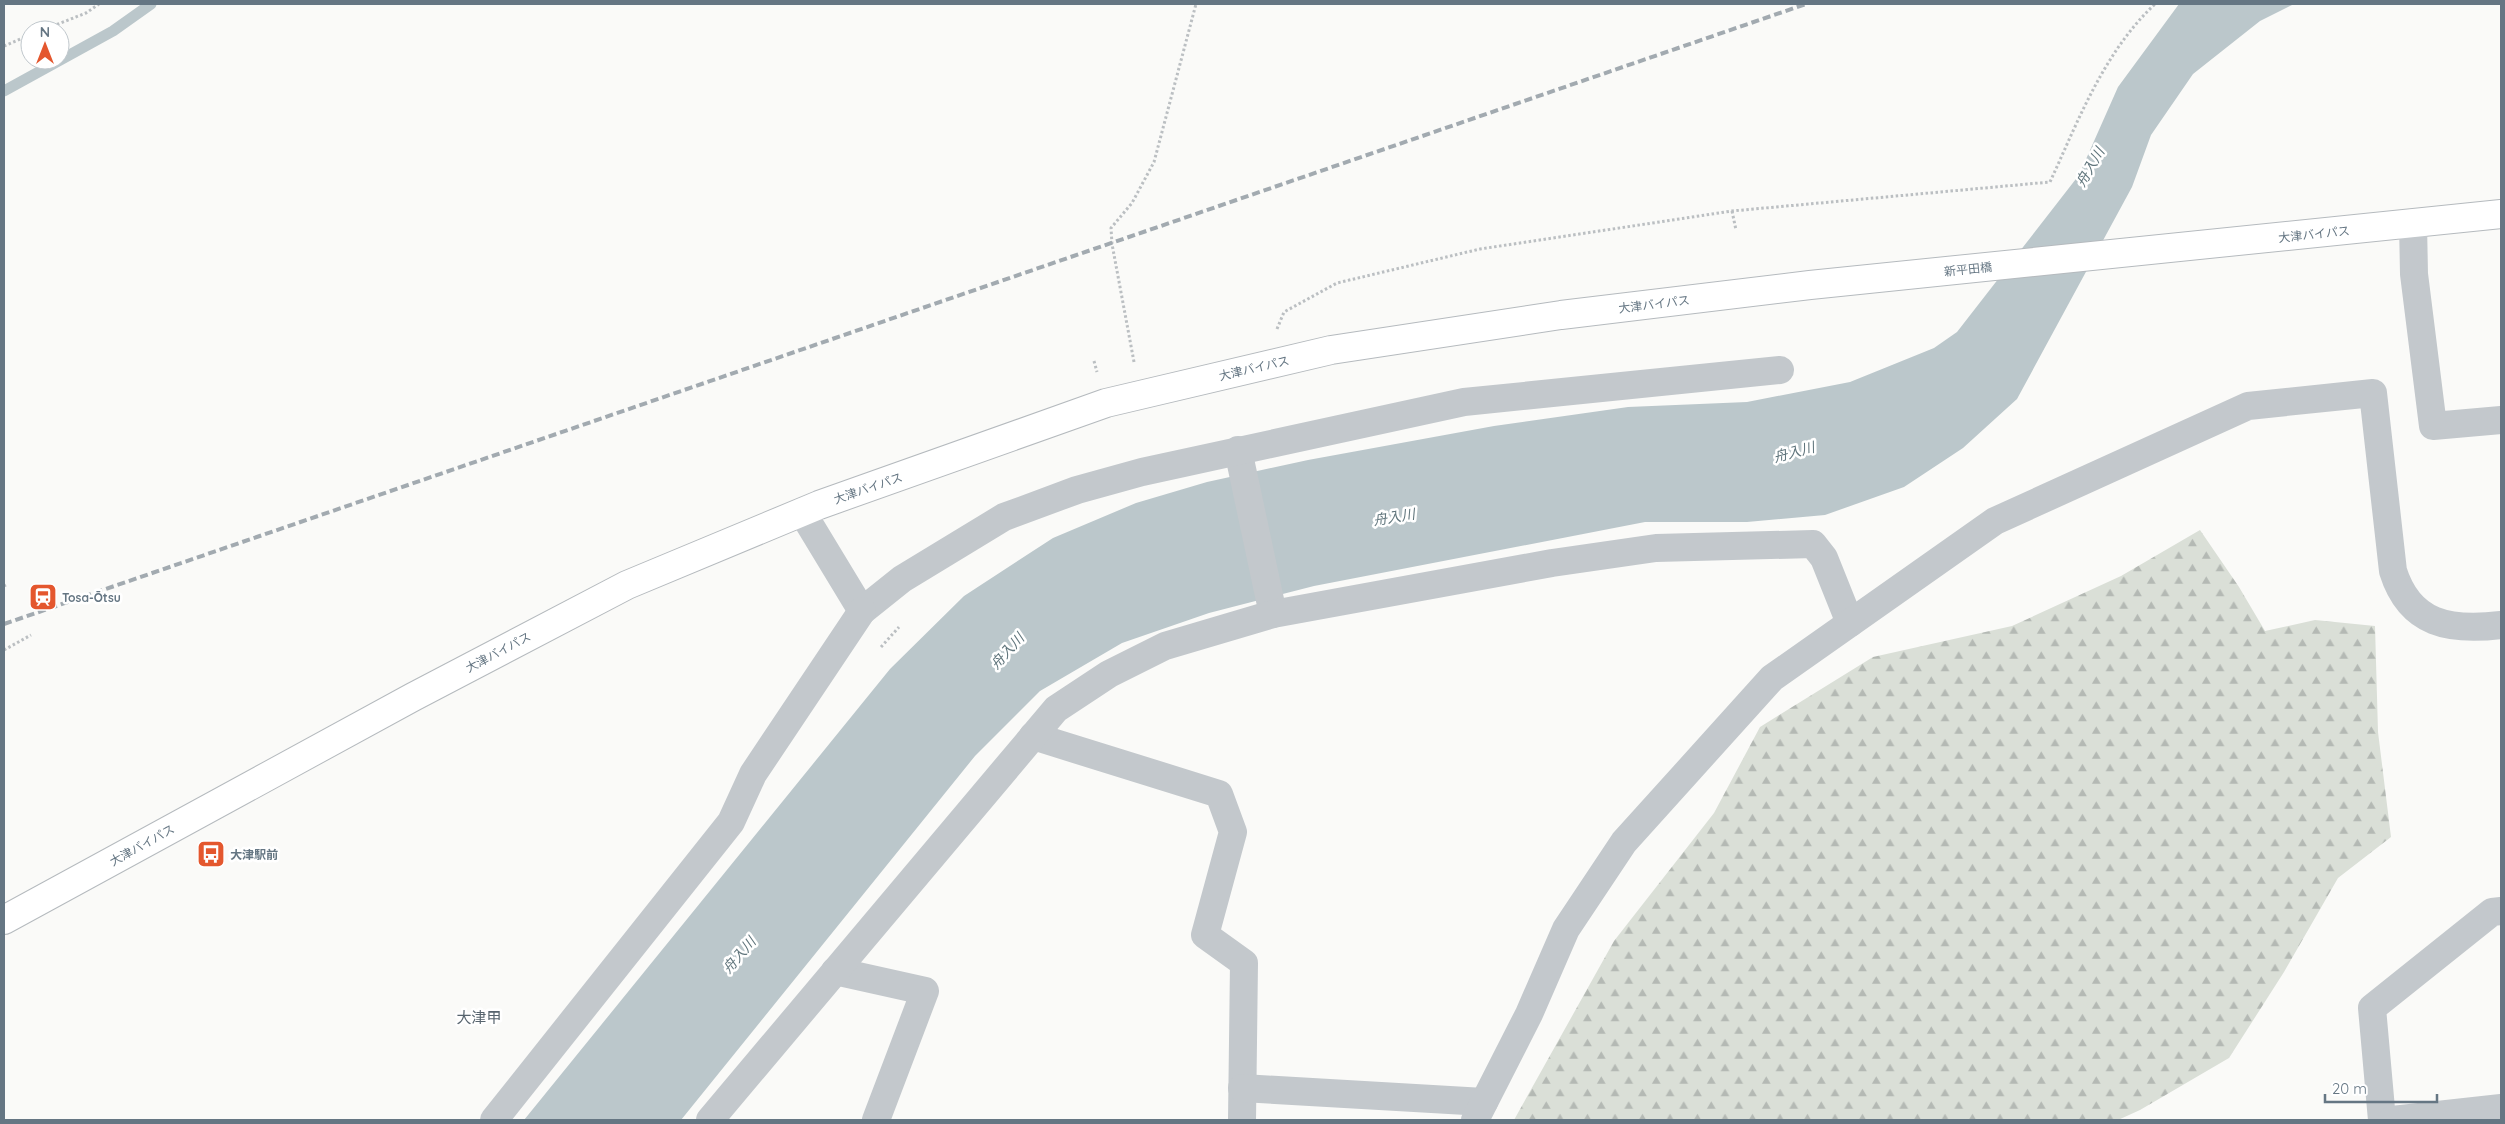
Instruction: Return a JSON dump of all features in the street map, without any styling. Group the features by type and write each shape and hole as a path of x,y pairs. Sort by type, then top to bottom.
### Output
{"main road":[{"name":"大津バイパス","path":"2127,253 2501,214"},
{"name":"新平田橋","path":"1810,285 2127,253"},
{"name":"大津バイパス","path":"4,920 412,697 619,589 802,512 1106,404 1331,350 1552,317 1810,285"}],"street":[{"path":"2413,223 2414,274 2433,426 2501,420"},
{"path":"494,1120 731,822 753,774 862,611 902,579 1004,517 1086,487 1240,461 1464,402 1780,370"},
{"path":"1242,1088 1479,1111 1529,1014 1566,929 1624,842 1772,678 1995,521 2248,406 2373,393 2394,571 2399,588 2420,614 2439,624 2466,627 2501,625"},
{"path":"1240,461 1272,606"},
{"path":"802,512 862,611"},
{"path":"710,1120 1056,709 1108,674 1165,646 1272,606 1656,548 1813,544 1824,558 1850,623"},
{"path":"1033,736 1219,794 1233,832 1205,935 1244,963 1242,1120"},
{"path":"2382,1120 2372,1008 2492,912 2501,911"},
{"path":"836,971 925,991 876,1120"},
{"path":"2392,1120 2501,1108"}],"path":[{"path":"68,20 86,13 100,4"},
{"path":"1140,395 1112,244 1111,228 1132,203 1154,162 1196,4"},
{"path":"1258,368 1284,312 1337,283 1480,249 1732,212 2050,182 2100,75 2139,19 2155,4"},
{"path":"4,46 20,39"},
{"path":"1732,212 1736,230"},
{"path":"875,653 902,624"},
{"path":"4,650 31,635"}],"green space":[{"path":"2200,530 2239,587 2265,631 2315,620 2375,626 2378,732 2391,837 2338,878 2284,972 2229,1058 2140,1110 2118,1120 1514,1120 1614,941 1714,813 1760,727 1873,657 2012,626 2121,576"}],"water":[{"name":"舟入川","path":"2179,4 2294,4 2260,21 2193,74 2151,135 2132,187 2017,399 1963,448 1904,487 1825,515 1747,522 1645,522 1314,586 1209,613 1122,643 1040,691 975,756 681,1120 524,1120 890,669 964,596 1053,538 1136,503 1207,482 1308,460 1494,426 1628,407 1747,402 1850,382 1934,348 1957,332 2079,175 2118,87"}],"waterway":[{"path":"4,91 113,31 151,4"}],"railway":[{"path":"4,624 1806,4"}],"place":[{"name":"Tosa-Ōtsu","path":"43,597"},
{"name":"大津駅前","path":"211,854"}],"district":[{"name":"大津甲","path":"479,1017"}]}
